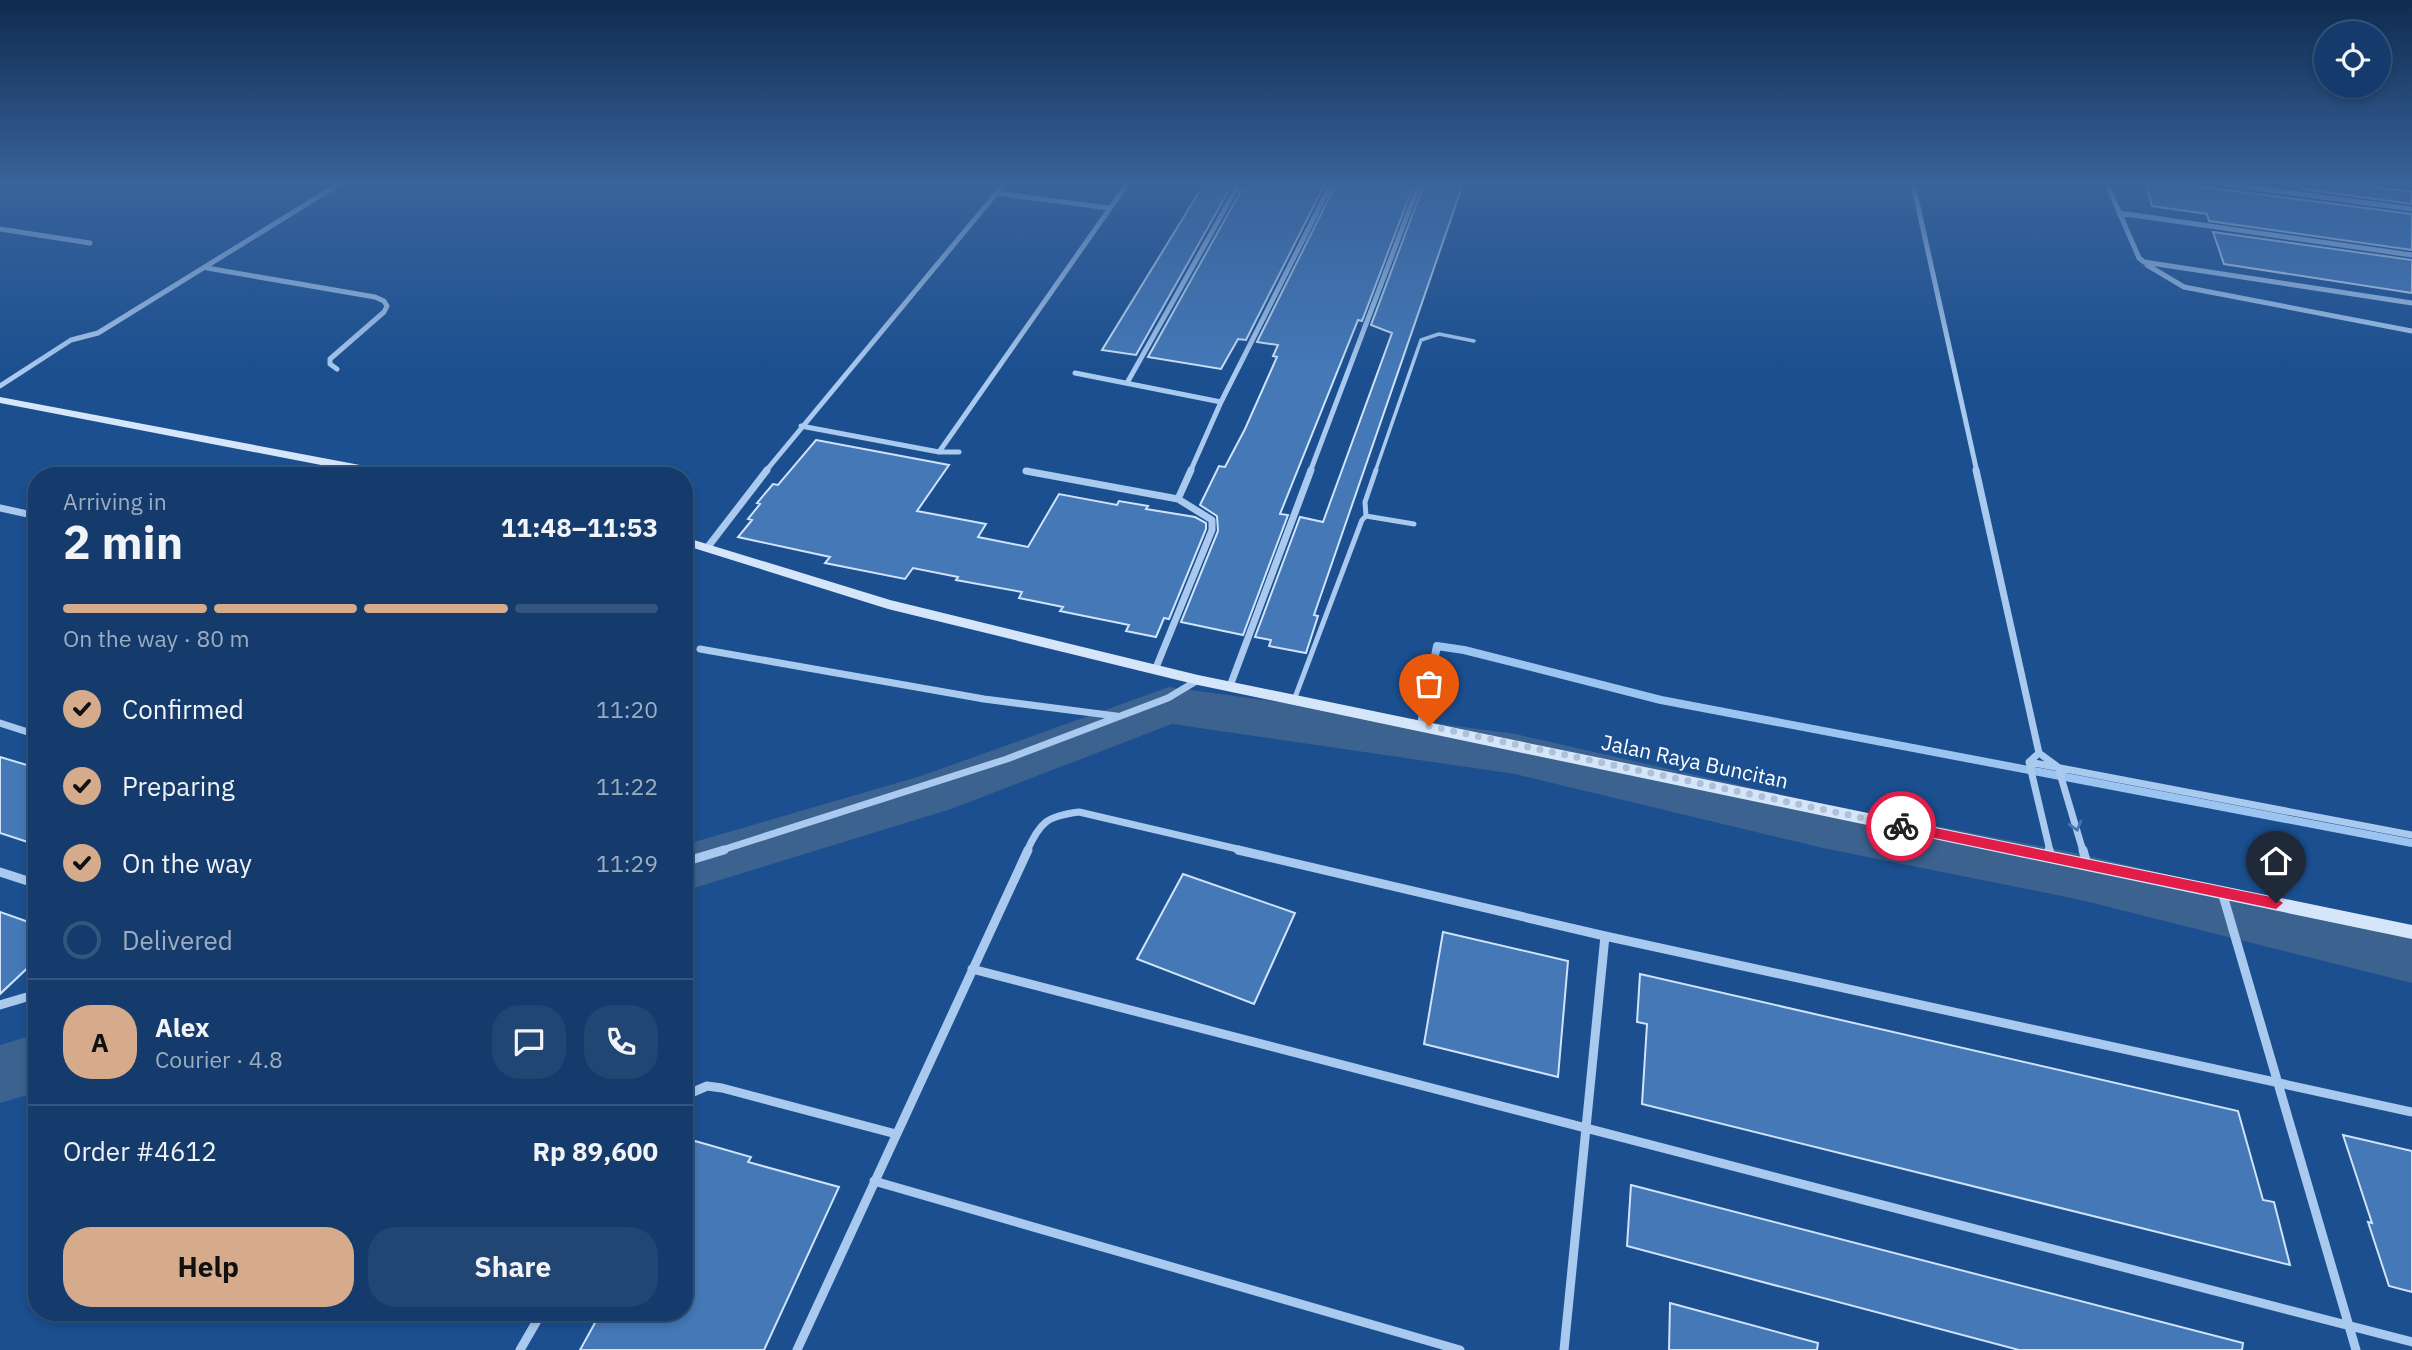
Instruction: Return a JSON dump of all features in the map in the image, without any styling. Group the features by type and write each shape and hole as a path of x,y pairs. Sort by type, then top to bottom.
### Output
{"street":[{"path":"0,386 71,340 98,333 239,247"},
{"path":"709,546 801,426 951,247"},
{"path":"939,452 1085,247"},
{"path":"1127,383 1204,247"},
{"path":"1178,499 1221,402 1299,247"},
{"path":"1232,682 1395,247"},
{"path":"1927,247 2039,753 2060,772 2087,864"},
{"path":"2134,247 2139,258 2158,273 2184,287 2412,331"},
{"path":"2356,247 2412,255"},
{"path":"2144,262 2412,303"},
{"path":"206,268 375,297 384,301 387,306 384,312 330,359 330,364 337,369"},
{"path":"1075,373 1221,402"},
{"path":"0,400 350,467"},
{"path":"801,426 939,452 959,452"},
{"path":"1026,471 1178,499 1203,514 1214,526 1157,665"},
{"path":"0,508 28,514"},
{"name":"Jalan Raya Buncitan","path":"693,543 888,604 1157,665 1198,680 1232,682 1294,700 2412,932"},
{"path":"700,649 958,695 1116,716"},
{"path":"693,859 1018,755 1175,696 1198,680"},
{"path":"0,723 28,732"},
{"path":"2039,753 2030,766 2051,857"},
{"path":"2030,766 2412,835"},
{"path":"797,1350 1037,829 1054,816 1079,812 1605,936 2412,1112"},
{"path":"0,872 28,881"},
{"path":"2222,892 2356,1350"},
{"path":"1564,1350 1605,936"},
{"path":"972,969 2412,1342"},
{"path":"0,1005 28,997"},
{"path":"693,1092 706,1086 722,1088 895,1135"},
{"path":"874,1181 1460,1350"},
{"path":"520,1350 537,1321"}],"lane":[{"path":"1294,700 1362,520 1366,516 1365,502 1421,340 1426,335 1435,333 1474,341"},
{"path":"1366,516 1414,524"}],"building":[{"path":"1165,247 1197,247 1136,355 1102,350"},
{"path":"1209,247 1293,247 1246,340 1238,339 1221,369 1148,357"},
{"path":"1304,247 1390,247 1362,321 1358,320 1280,514 1288,515 1243,635 1181,622 1218,531 1217,516 1200,505 1219,466 1225,467 1245,429 1277,357 1273,356 1278,345 1257,342"},
{"path":"1400,247 1441,247 1314,615 1318,616 1306,653 1269,646 1271,640 1255,637 1300,517 1323,522 1392,333 1371,325"},
{"path":"2218,247 2320,247 2412,260 2412,293 2224,264"},
{"path":"2391,247 2412,247 2412,250"},
{"path":"816,440 949,465 917,511 986,524 978,537 1028,547 1059,494 1117,505 1119,501 1148,506 1146,509 1195,517 1206,523 1206,529 1169,619 1164,618 1156,637 1126,631 1129,625 1060,611 1063,607 1019,598 1022,592 956,580 958,577 913,568 905,579 825,563 830,557 738,537 752,520 748,519 760,504 757,503 773,484 778,485"},
{"path":"0,757 28,765 28,842 0,833"},
{"path":"1183,874 1295,913 1254,1004 1137,959"},
{"path":"0,912 28,922 28,968 0,994"},
{"path":"1443,932 1568,961 1558,1077 1424,1044"},
{"path":"1640,974 2238,1111 2263,1200 2274,1202 2290,1265 1642,1104 1647,1024 1637,1022"},
{"path":"2343,1135 2412,1151 2412,1292 2389,1286"},
{"path":"695,1141 751,1157 748,1162 839,1187 764,1350 580,1350 596,1321 693,1321"},
{"path":"1631,1185 2243,1343 2242,1350 2019,1350 1627,1246"},
{"path":"1670,1303 1818,1343 1817,1350 1669,1350"}],"waterway":[{"path":"1415,739 1421,724 1437,646 1464,650 1661,700 2412,843"},
{"path":"693,865 932,794 1169,705 1515,754 1823,826 2081,877 2412,958"},
{"path":"0,1074 28,1066"}],"way so far":[{"path":"1429,726 1901,826"}],"route":[{"path":"1901,826 2276,903"}]}
